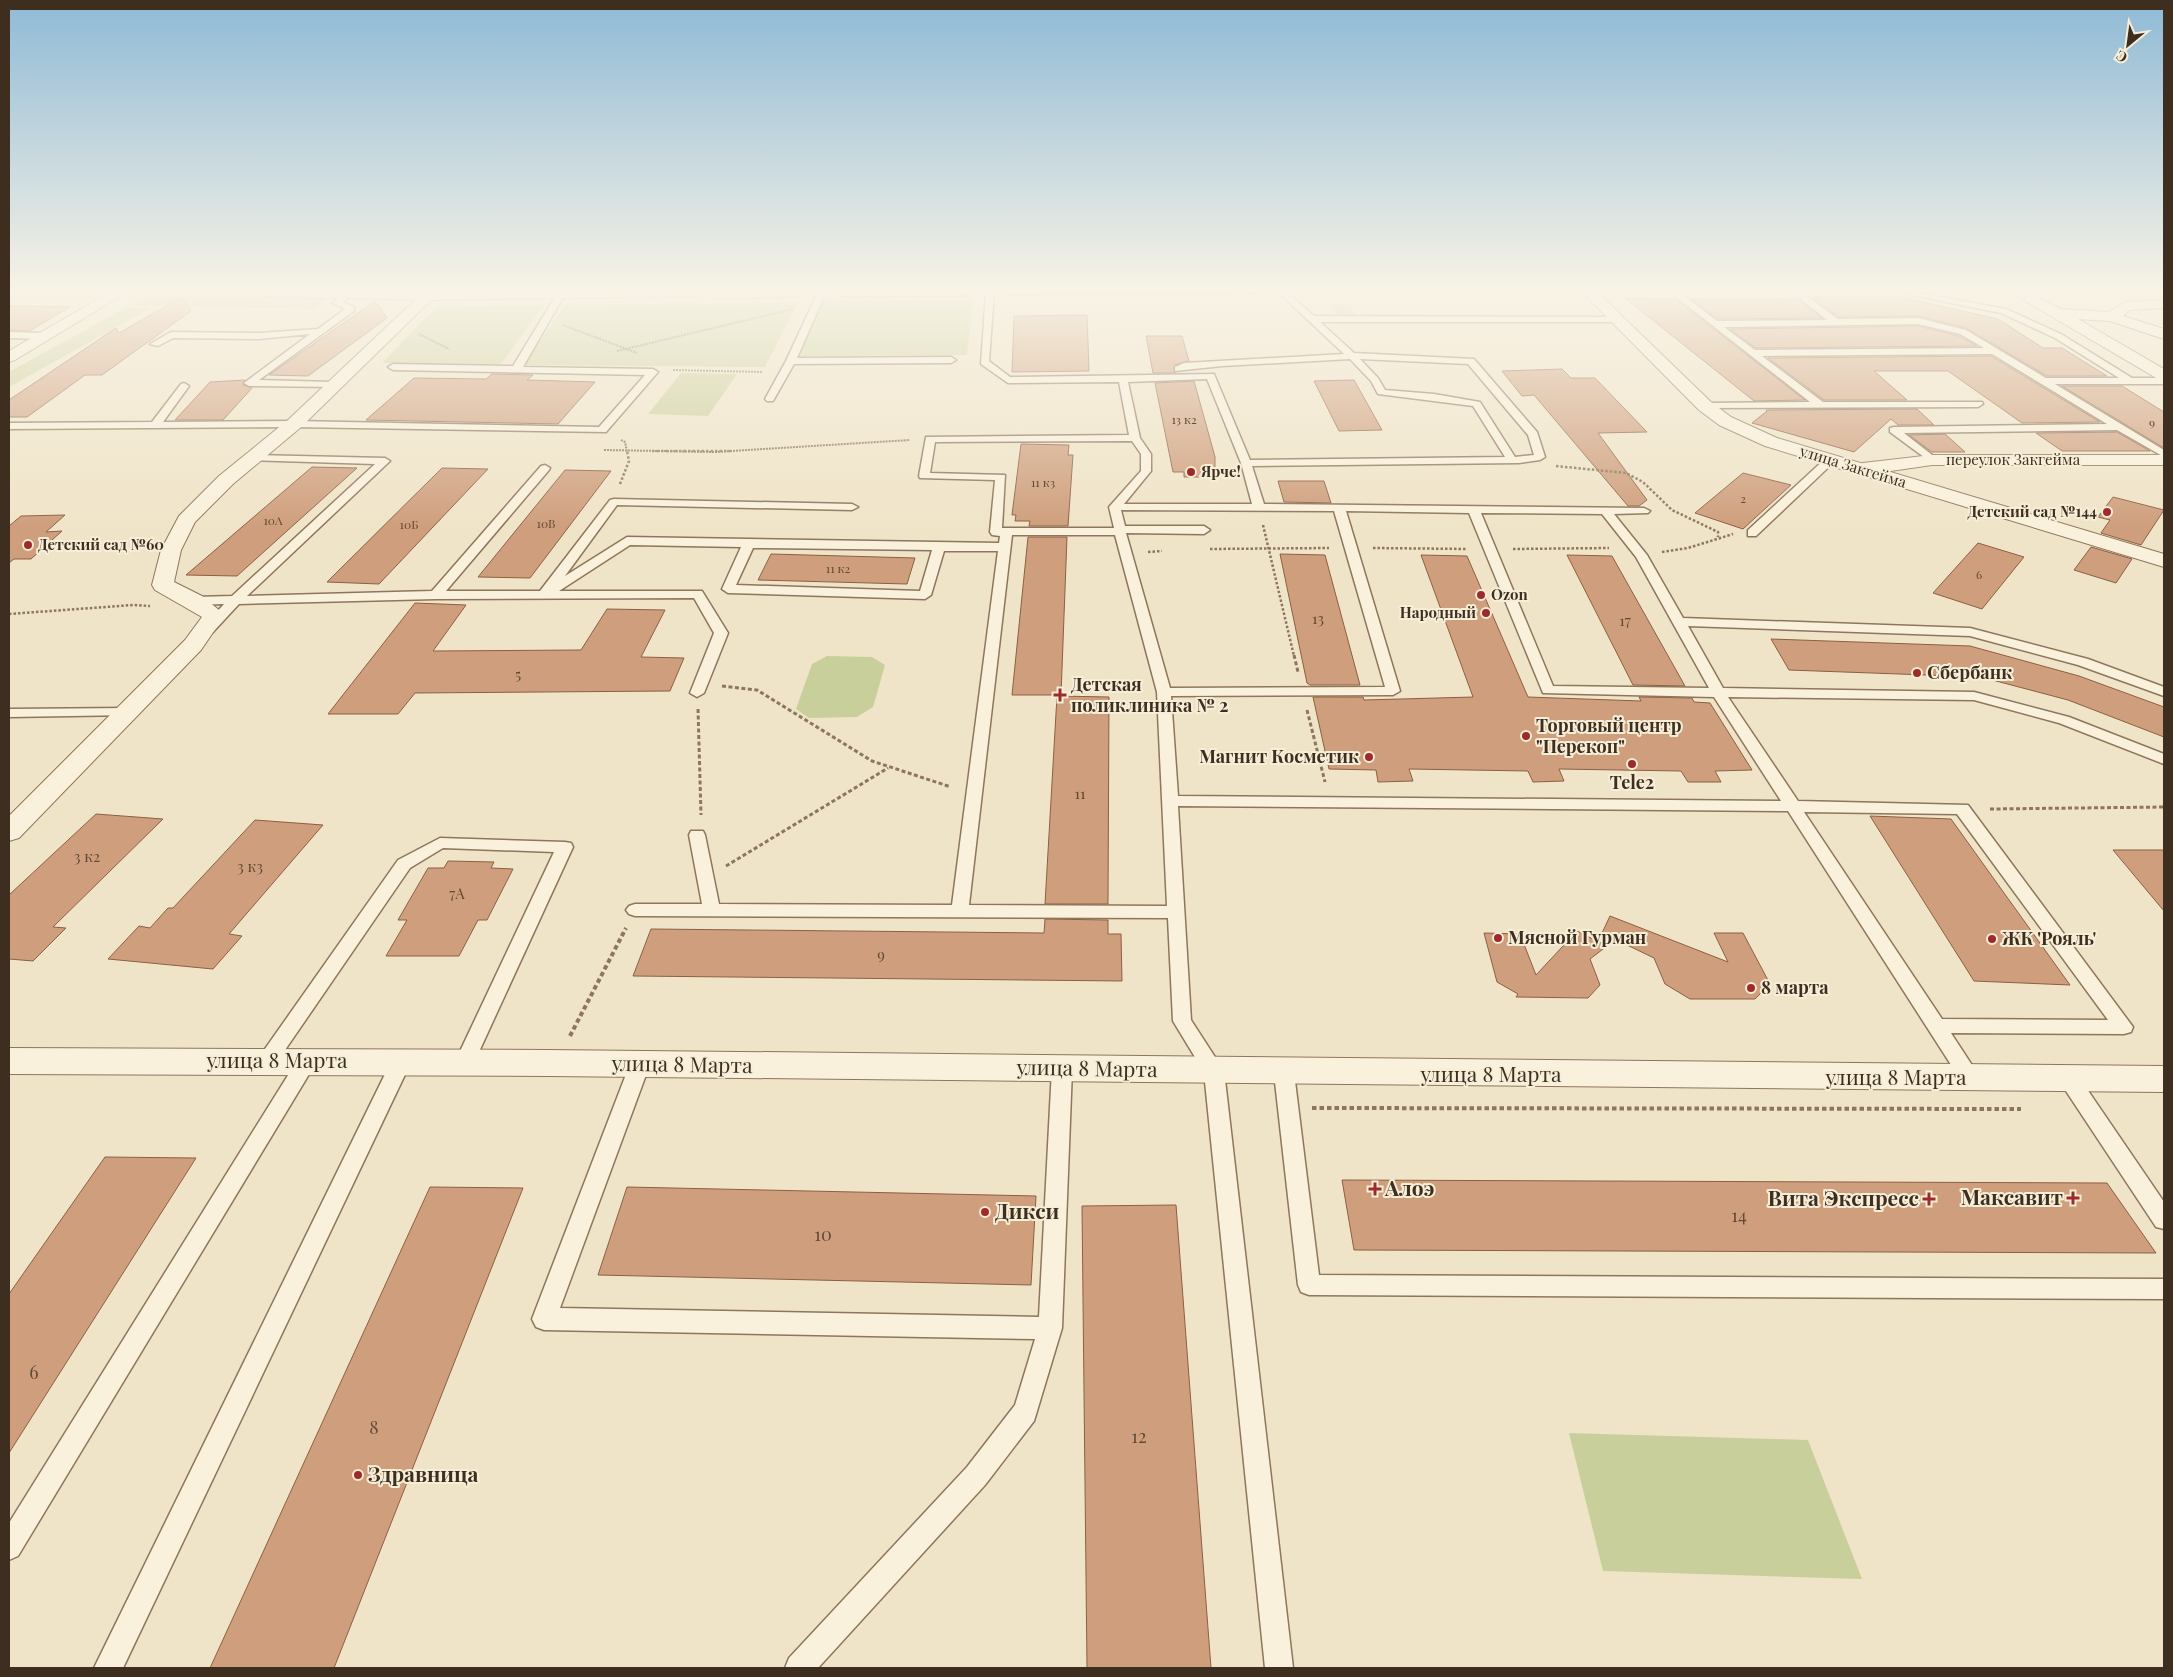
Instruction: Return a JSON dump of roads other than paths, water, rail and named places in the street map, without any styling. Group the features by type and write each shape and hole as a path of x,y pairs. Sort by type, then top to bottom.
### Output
{"street":[{"path":"9,832 192,645 214,615 194,601 163,585 171,550 186,520 252,458 294,424 349,370"},
{"name":"улица Закгейма","path":"1669,370 1705,406 1725,421 1764,438 1830,460 2164,561"},
{"name":"переулок Закгейма","path":"1863,469 1932,460 2164,460"},
{"name":"улица 8 Марта","path":"9,1061 268,1060 1284,1073 2164,1079"}],"lane":[{"path":"266,370 249,383 332,386"},
{"path":"9,426 294,424 602,430 653,372 534,370"},
{"path":"770,399 785,370"},
{"path":"995,370 1008,380 1211,376 1246,463 1259,507"},
{"path":"1162,377 1175,370"},
{"path":"1366,370 1375,380 1380,392 1386,394 1434,396 1476,404 1516,460"},
{"path":"1246,463 1516,460 1540,456 1533,434 1479,370"},
{"path":"1776,370 1820,405"},
{"path":"2026,370 2118,428 2164,454"},
{"path":"2113,370 2130,381"},
{"path":"1115,507 1146,471 1146,454 1135,438 1123,379"},
{"path":"2044,381 2164,381"},
{"path":"155,425 184,386"},
{"path":"1705,406 1978,404"},
{"path":"1932,460 1894,430 2118,428"},
{"path":"1135,438 930,439 924,476 1001,477 996,532 1204,530"},
{"path":"192,645 235,600 385,461 252,458"},
{"path":"1752,533 1830,460"},
{"path":"436,595 545,468"},
{"path":"544,595 614,502 852,507"},
{"path":"1115,507 1644,510"},
{"path":"1115,507 1125,553 1164,692 1182,1021 1214,1071 1279,1668"},
{"path":"1164,692 1393,691 1339,508"},
{"path":"1473,508 1548,690 1974,696 2064,720 2164,759"},
{"path":"1605,510 1637,552 1718,692 1971,1079"},
{"path":"960,912 976,795 1006,532"},
{"path":"544,595 627,541 1004,547"},
{"path":"749,544 728,589 925,596 939,547"},
{"path":"194,601 436,595 698,594 721,633 699,689"},
{"path":"1679,622 1970,632 2083,662 2164,692"},
{"path":"9,714 128,712"},
{"path":"1170,801 1962,809 2124,1027 1935,1026"},
{"path":"697,835 712,911"},
{"path":"268,1060 404,864 440,843 565,847 465,1062"},
{"path":"635,910 1176,912"},
{"path":"9,1547 307,1061"},
{"path":"108,1668 402,1062"},
{"path":"640,1064 544,1319 1050,1328"},
{"path":"799,1668 976,1476 1025,1412 1050,1328 1062,1069"},
{"path":"1284,1073 1309,1286 2164,1290"},
{"path":"2069,1079 2164,1220"}],"place":[{"name":"Ярче!","path":"1191,472"},
{"name":"Детский сад №144","path":"2107,512"},
{"name":"Детский сад №60","path":"28,545"},
{"name":"Ozon","path":"1481,595"},
{"name":"Народный","path":"1486,613"},
{"name":"Сбербанк","path":"1917,673"},
{"name":"Детская поликлиника № 2","path":"1060,695"},
{"name":"Торговый центр \"Перекоп\"","path":"1526,736"},
{"name":"Магнит Косметик","path":"1369,757"},
{"name":"Tele2","path":"1632,764"},
{"name":"Мясной Гурман","path":"1498,938"},
{"name":"ЖК 'Рояль'","path":"1992,939"},
{"name":"8 марта","path":"1751,988"},
{"name":"Алоэ","path":"1375,1189"},
{"name":"Максавит","path":"2073,1198"},
{"name":"Вита Экспресс","path":"1929,1199"},
{"name":"Дикси","path":"985,1212"},
{"name":"Здравница","path":"358,1475"}]}
